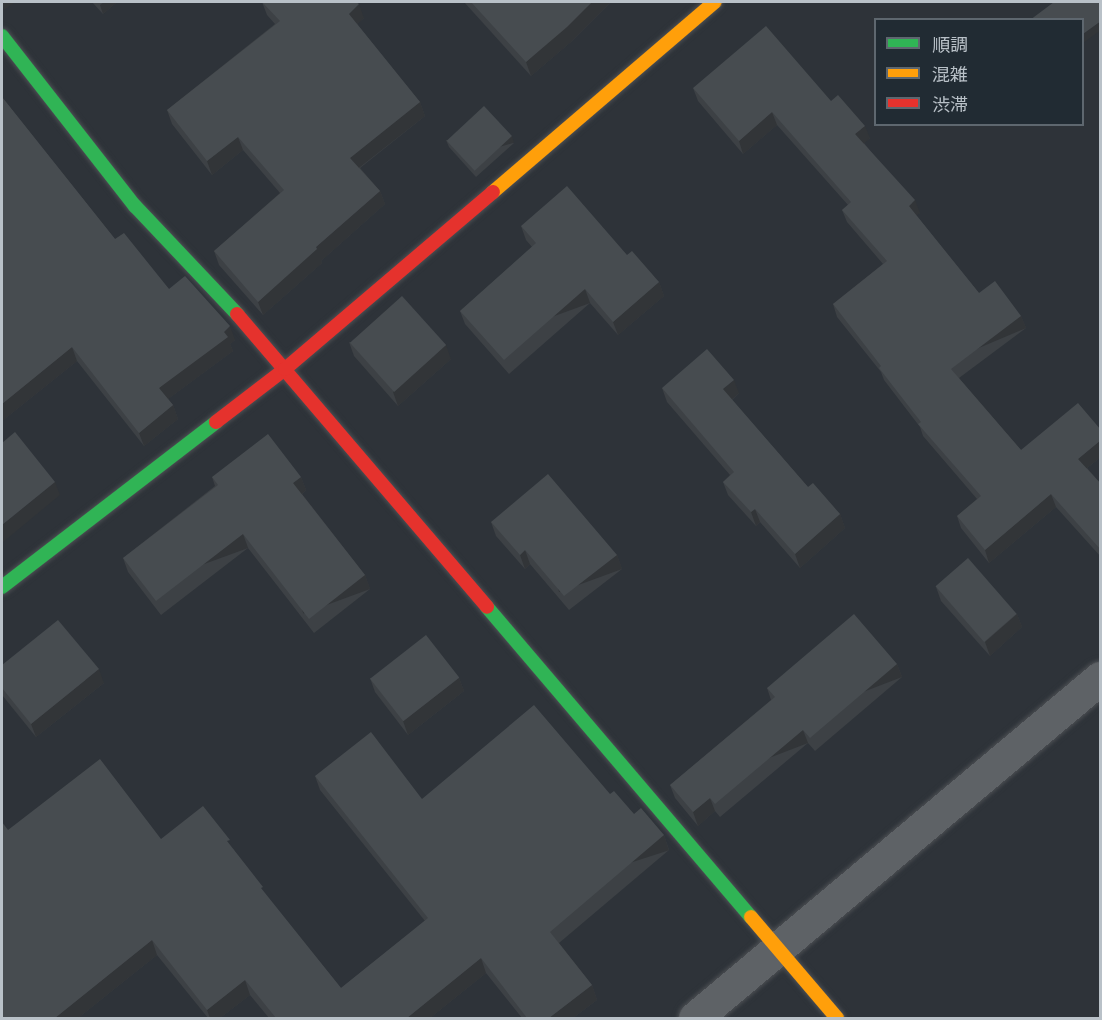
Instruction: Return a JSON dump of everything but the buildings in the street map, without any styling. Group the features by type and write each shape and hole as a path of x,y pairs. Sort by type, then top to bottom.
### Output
{"street":[{"path":"2,587 285,369 715,2"},
{"path":"2,36 135,207 199,271 285,369 837,1018"},
{"path":"695,1018 1101,678"}],"traffic: fast":[{"path":"2,36 135,206 237,314"},
{"path":"2,587 216,422"},
{"path":"487,607 751,917"}],"traffic: slow":[{"path":"493,192 715,2"},
{"path":"751,917 837,1018"}],"traffic: jam":[{"path":"216,422 285,369 493,192"},
{"path":"237,314 487,607"}]}
